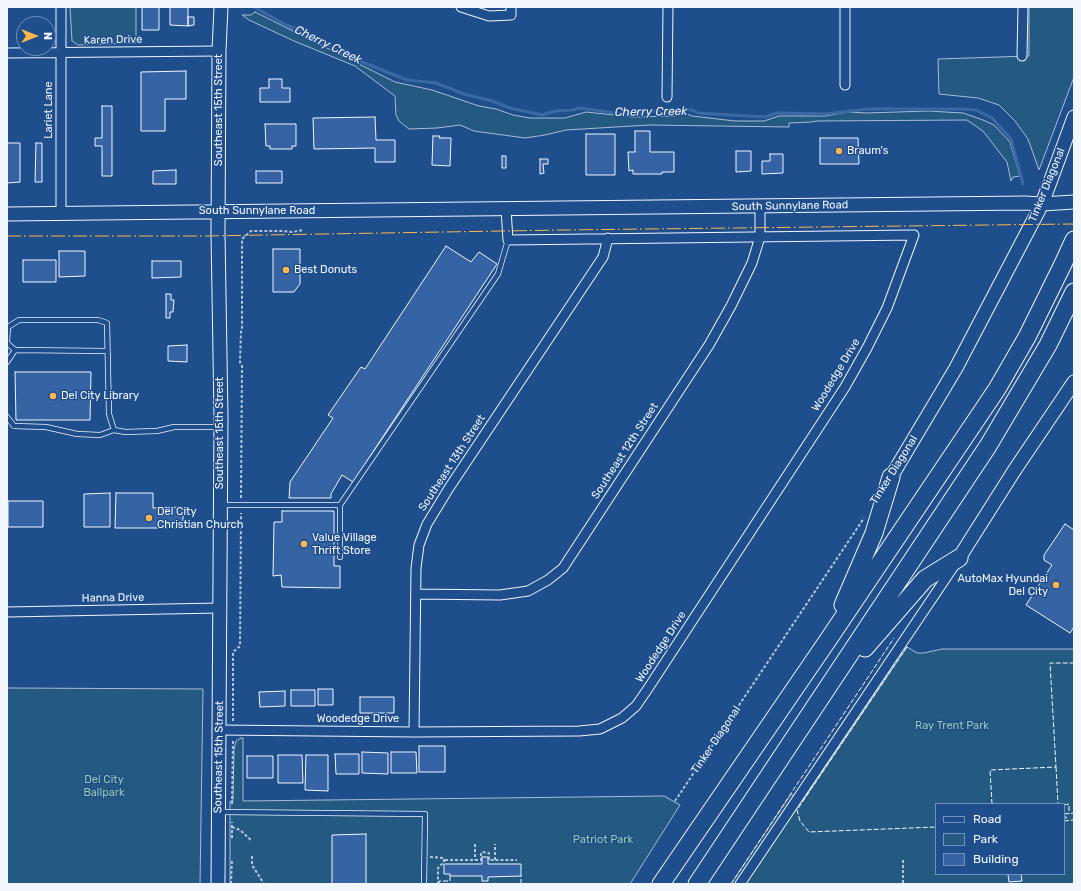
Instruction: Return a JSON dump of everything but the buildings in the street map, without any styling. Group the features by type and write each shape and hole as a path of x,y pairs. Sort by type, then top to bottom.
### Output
{"highway":[{"path":"661,884 997,389 1027,337 1064,264 1074,240"},
{"path":"697,884 988,446 1048,345 1074,292"},
{"path":"828,640 874,533 891,477"},
{"path":"821,699 921,583 959,558"}],"main road":[{"name":"Southeast 15th Street","path":"218,884 219,812 226,730 220,608 221,427 219,51 221,7"},
{"name":"Tinker Diagonal","path":"891,477 956,368 1042,204 1074,117"},
{"name":"South Sunnylane Road","path":"7,214 1042,204 1074,202"},
{"path":"959,558 1014,471 1074,382"}],"street":[{"name":"Lariet Lane","path":"61,7 61,213"},
{"path":"461,7 489,16 511,11"},
{"path":"667,97 668,7"},
{"path":"845,7 845,85"},
{"path":"1022,56 1023,7"},
{"name":"Karen Drive","path":"7,54 219,51"},
{"name":"Southeast 12th Street","path":"416,594 500,595 528,591 548,580 563,568 709,345 731,306 752,263 760,237 760,206"},
{"path":"506,209 508,240 760,237"},
{"name":"Woodedge Drive","path":"226,730 414,732 579,731 600,729 622,718 636,706 856,368 887,308 914,235 760,237"},
{"name":"Southeast 13th Street","path":"414,732 416,568 419,545 427,524 449,488 603,257 608,238"},
{"path":"740,884 959,558"},
{"name":"Hanna Drive","path":"7,612 220,608"}],"lane":[{"path":"340,557 340,505 498,274 508,240"},
{"path":"107,351 15,350 7,342 8,327 19,320 98,320 107,323 109,414 114,430"},
{"path":"7,362 15,350"},
{"path":"7,417 14,426 46,427 76,434 100,435 114,430 125,432 157,431 174,427 221,427"},
{"path":"221,505 340,505"},
{"path":"219,812 425,814 424,884"}],"path":[{"path":"232,804 226,730 233,652 240,646 242,366 240,362 242,329 242,239 251,231 292,232 304,230"},
{"name":"Tinker Diagonal","path":"675,801 864,517"},
{"path":"232,822 232,838"},
{"path":"232,827 240,830 252,840"},
{"path":"475,844 475,860"},
{"path":"495,844 495,860"},
{"path":"424,857 443,857 445,860 481,860 482,852 489,853 490,860 517,860"},
{"path":"252,856 252,864 264,884"},
{"path":"231,884 232,859"},
{"path":"438,884 438,868 445,860"},
{"path":"903,860 903,884"}],"green space":[{"path":"70,7 136,7 136,43 78,45 72,41"},
{"path":"1029,7 1074,7 1074,77 1039,170 1028,139 1015,121 999,105 978,98 939,94 938,59 1029,56"},
{"path":"255,12 395,82 432,90 479,106 530,118 565,118 586,112 633,117 675,116 679,114 687,114 692,116 735,121 764,121 779,116 825,116 848,112 866,113 928,111 963,113 994,125 1010,142 1020,176 1013,177 1011,181 1007,162 983,131 967,120 817,121 789,123 789,127 649,125 566,130 525,138 474,131 460,125 409,129 399,121 396,115 395,96 355,66 294,41 249,20 242,15 251,15"},
{"name":"Ray Trent Park","path":"907,647 917,653 942,649 1074,649 1074,884 731,884 791,794 802,802"},
{"name":"Del City Ballpark","path":"7,688 203,689 200,884 7,884"},
{"name":"Patriot Park","path":"243,738 243,801 664,796 680,805 630,884 230,884 230,801 233,801 234,749 236,741"}],"waterway":[{"name":"Cherry Creek","path":"254,7 286,25 312,35 347,56 407,80 436,83 464,94 492,101 510,108 542,115 556,111 580,108 621,114 675,109 692,110 698,113 765,117 777,113 825,114 868,109 976,110 992,118 1011,139 1023,184"}],"fence":[{"path":"731,884 894,638"},
{"path":"907,647 797,810 800,821 809,832 935,827"},
{"path":"992,803 990,770 1056,767 1050,663 1074,663"},
{"path":"1056,767 1058,803"},
{"path":"1065,805 1069,804 1069,814"},
{"path":"1065,814 1074,813"},
{"path":"1065,821 1074,820"},
{"path":"439,884 439,881 450,881 450,876"},
{"path":"521,876 521,884"}],"power":[{"path":"7,236 205,236 1074,224"}],"place":[{"name":"Braum's","path":"839,151"},
{"name":"Best Donuts","path":"286,270"},
{"name":"Del City Library","path":"53,396"},
{"name":"Del City Christian Church","path":"149,518"},
{"name":"Value Village Thrift Store","path":"304,544"},
{"name":"AutoMax Hyundai Del City","path":"1056,585"}]}
